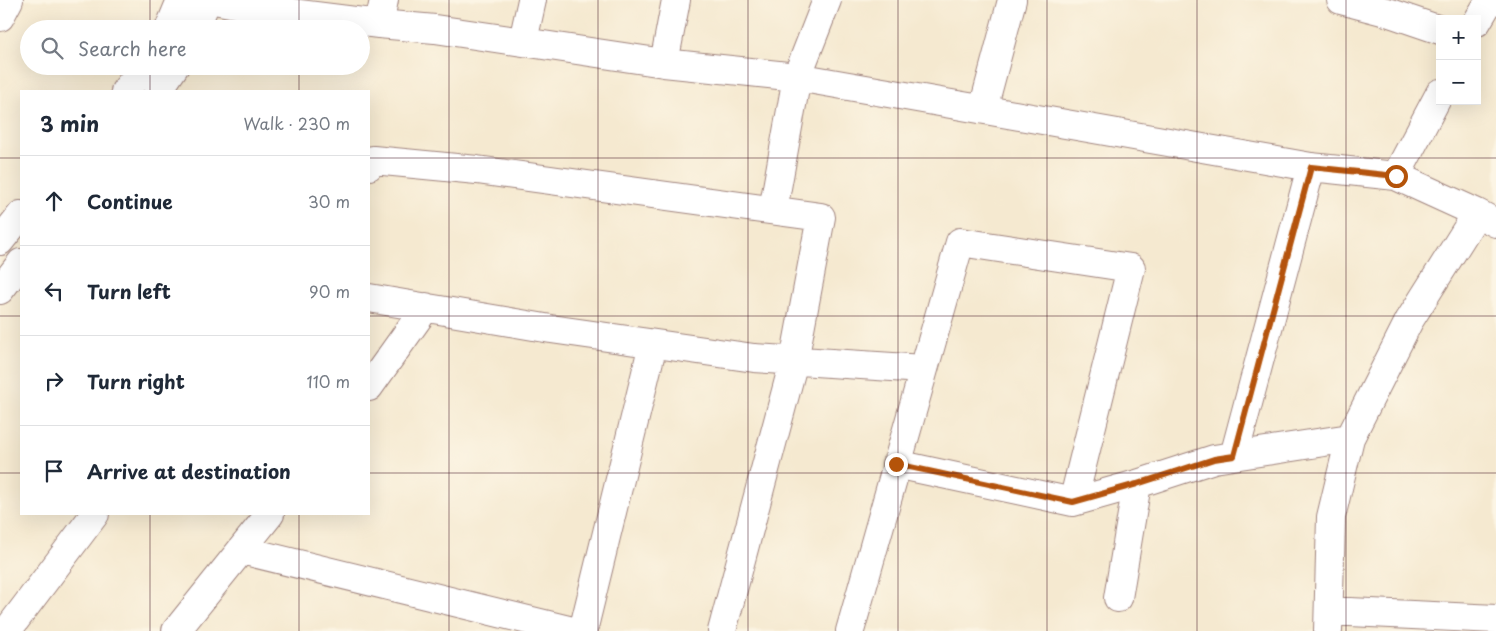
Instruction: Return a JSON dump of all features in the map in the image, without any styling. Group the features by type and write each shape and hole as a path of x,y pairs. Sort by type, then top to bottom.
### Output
{"street":[{"path":"0,17 9,0"},
{"path":"172,20 181,0"},
{"path":"199,20 207,0"},
{"path":"214,0 276,11 382,12 435,29 664,63 797,77 1311,167 1396,176 1486,218 1409,321 1350,438 1331,517 1329,621 1496,618"},
{"path":"523,41 532,0"},
{"path":"664,63 676,0"},
{"path":"773,210 797,77 827,0"},
{"path":"983,109 1012,0"},
{"path":"1341,0 1390,12 1436,29"},
{"path":"1481,15 1490,0"},
{"path":"126,90 138,75"},
{"path":"159,90 169,75"},
{"path":"1396,176 1436,101"},
{"path":"370,164 373,160 478,170 821,217 794,361 722,631"},
{"path":"1234,456 1311,167"},
{"path":"0,241 20,216"},
{"path":"850,631 960,242 1132,268 1073,502"},
{"path":"0,290 20,264"},
{"path":"370,298 551,329 754,358 923,370"},
{"path":"370,386 426,308"},
{"path":"583,631 653,344"},
{"path":"896,464 1073,502 1214,459 1350,438"},
{"path":"1118,598 1137,484"},
{"path":"6,631 94,515"},
{"path":"176,631 269,515"},
{"path":"241,550 574,631"}],"route":[{"path":"896,464 1073,502 1214,459 1234,456 1311,167 1396,176"}]}
